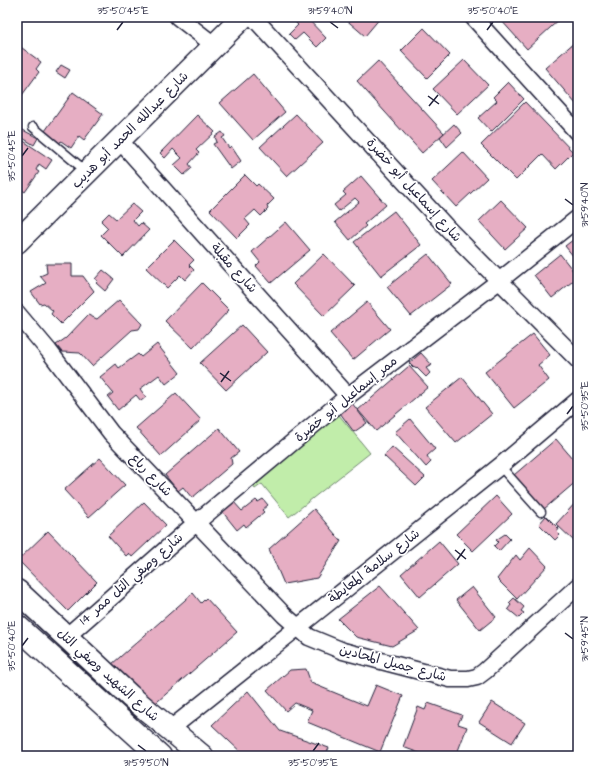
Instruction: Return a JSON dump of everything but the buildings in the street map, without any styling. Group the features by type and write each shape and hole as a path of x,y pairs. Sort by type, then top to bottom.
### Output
{"main road":[{"name":"شارع عبدالله الحمد أبو هديب","path":"22,233 120,141 243,17"},
{"name":"شارع الشهيد وصفي التل","path":"17,591 169,730 202,756"},
{"name":"شارع الشهيد وصفي التل","path":"17,626 160,756"}],"street":[{"path":"178,17 214,45"},
{"name":"شارع إسماعيل أبو خضرة","path":"253,17 499,281 578,360"},
{"path":"473,17 578,133"},
{"name":"شارع مقبلة","path":"120,141 348,396"},
{"name":"ممر إسماعيل أبو خضرة","path":"196,522 348,396 499,281 578,218"},
{"name":"شارع رباع","path":"17,313 49,351 110,433 297,627"},
{"name":"شارع سلامة المعايطة","path":"169,730 500,466 578,400"},
{"name":"شارع وصفي التل ممر 14","path":"66,636 196,522"},
{"name":"شارع جميل المحادين","path":"297,627 309,636 343,651 450,679 468,679 477,677 485,671 578,586"}],"lane":[{"path":"33,127 88,172"},
{"path":"500,466 541,512"}],"green space":[{"path":"339,415 370,453 289,517 262,484 255,489 251,484"}]}
